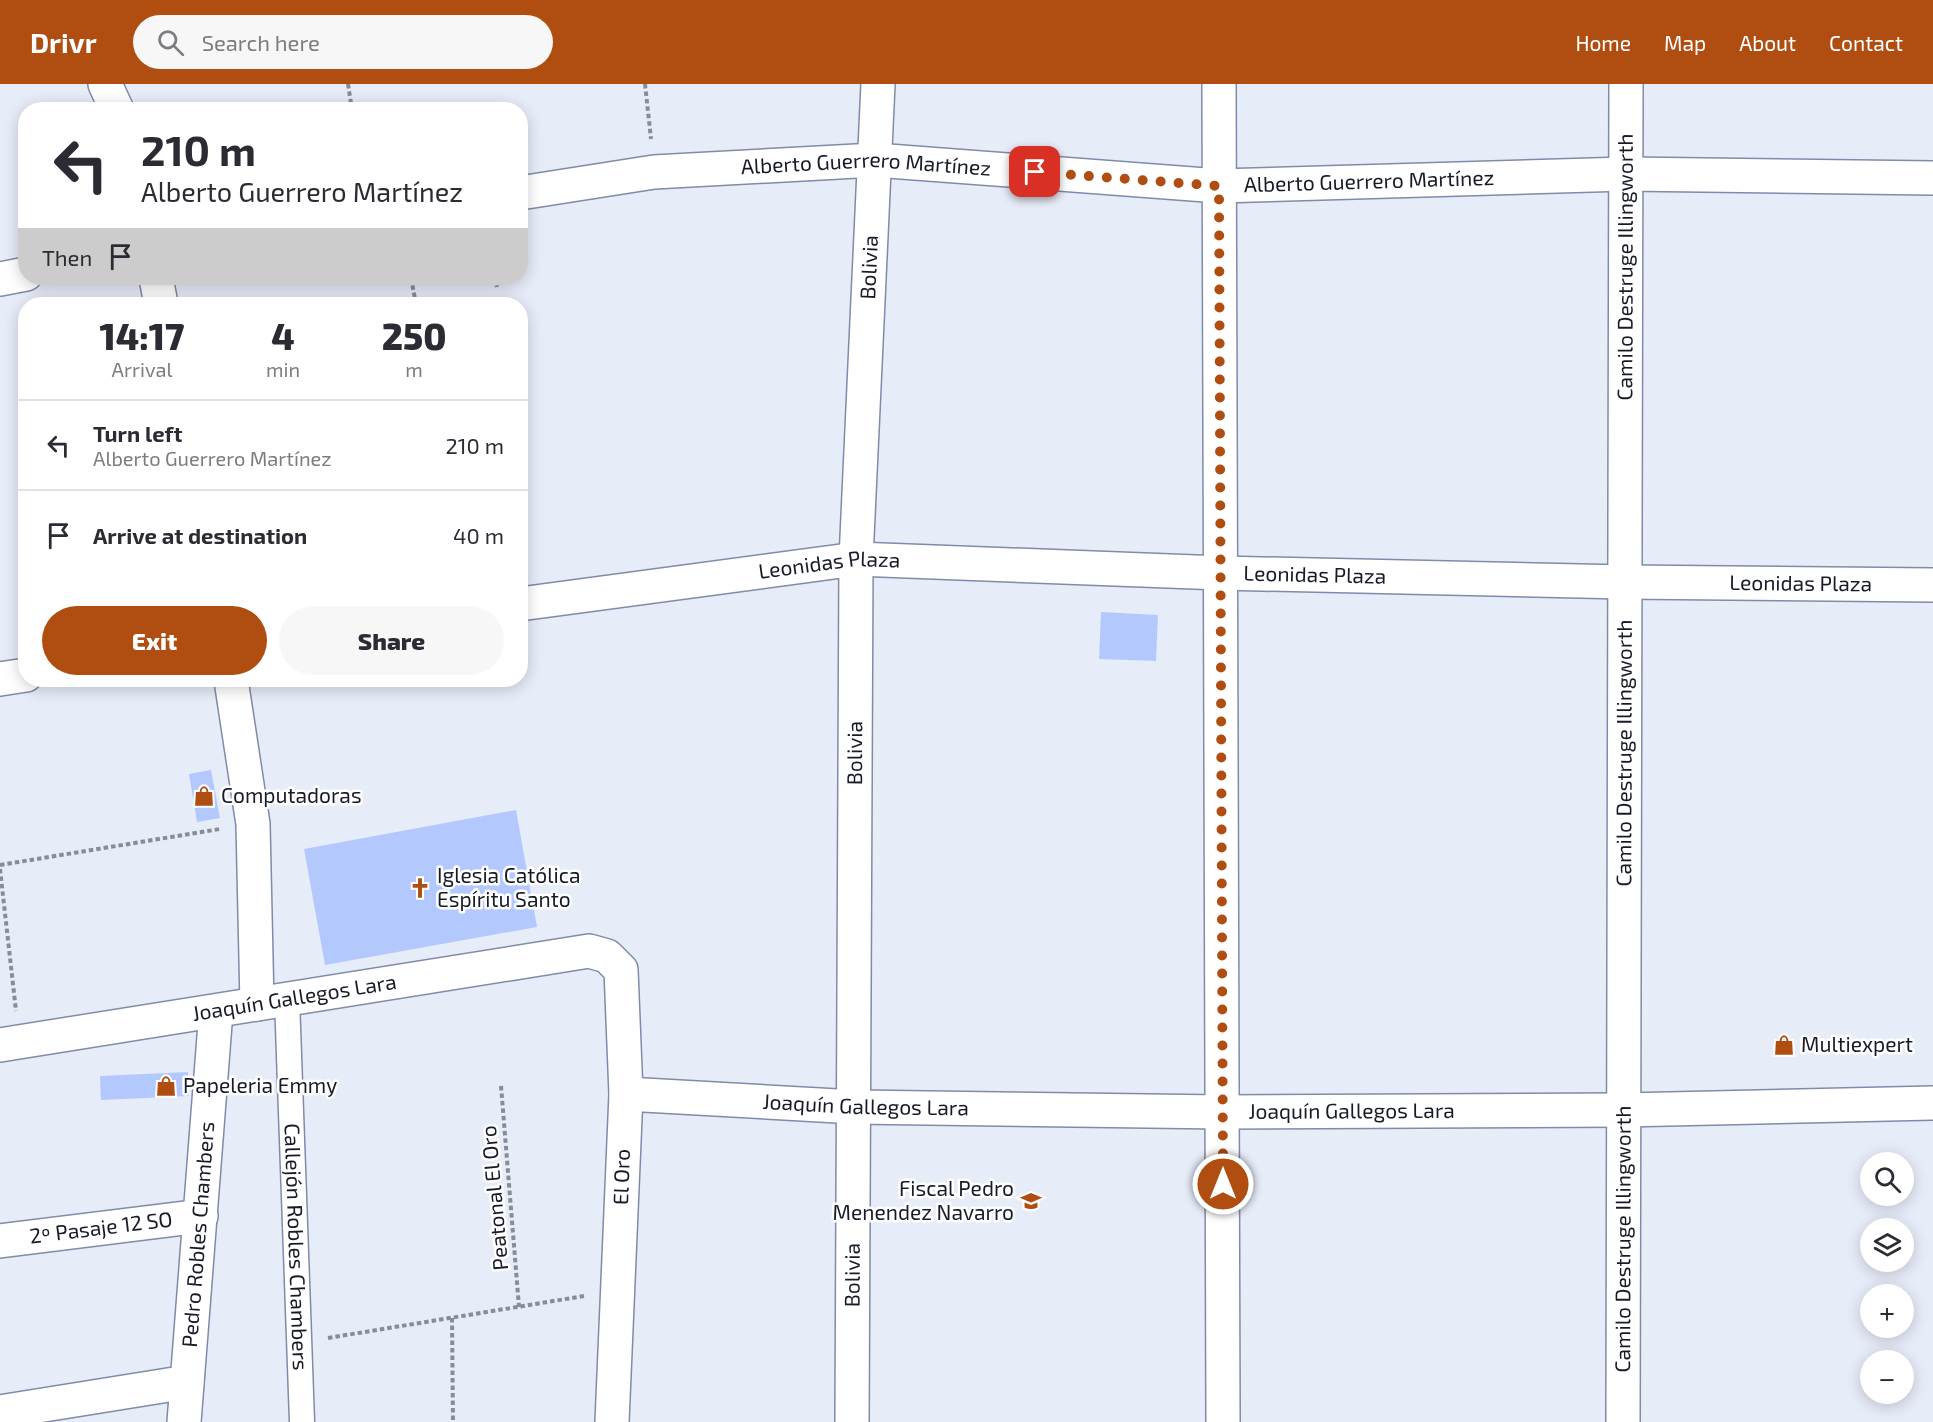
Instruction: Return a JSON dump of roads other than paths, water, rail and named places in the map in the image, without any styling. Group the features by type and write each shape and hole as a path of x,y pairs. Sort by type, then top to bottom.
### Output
{"street":[{"path":"105,84 115,102"},
{"path":"116,84 118,102"},
{"name":"Bolivia","path":"852,1422 856,559 878,84"},
{"path":"1219,84 1223,1422"},
{"name":"Camilo Destruge Illingworth","path":"1623,1422 1626,84"},
{"name":"Alberto Guerrero Martínez","path":"528,192 654,172 875,160 1219,186 1626,174 1933,178"},
{"path":"0,279 18,276"},
{"name":"Leonidas Plaza","path":"528,603 856,559 1221,573 1625,582 1933,585"},
{"path":"0,679 18,676"},
{"path":"232,687 250,790 272,1002"},
{"name":"Joaquín Gallegos Lara","path":"10,1043 589,951"},
{"name":"El Oro","path":"589,951 607,956 621,970 626,1094 612,1422"},
{"name":"Callejón Robles Chambers","path":"272,1002 299,1343 302,1422"},
{"name":"Pedro Robles Chambers","path":"184,1422 216,1011"},
{"name":"Joaquín Gallegos Lara","path":"626,1094 855,1107 1223,1112 1624,1110 1933,1103"},
{"name":"2º Pasaje 12 SO","path":"0,1240 201,1216"},
{"path":"0,1413 187,1382"}],"place":[{"name":"Computadoras","path":"204,796"},
{"name":"Iglesia Católica Espíritu Santo","path":"420,888"},
{"name":"Multiexpert","path":"1784,1045"},
{"name":"Papeleria Emmy","path":"166,1086"},
{"name":"Fiscal Pedro Menendez Navarro","path":"1031,1201"}]}
